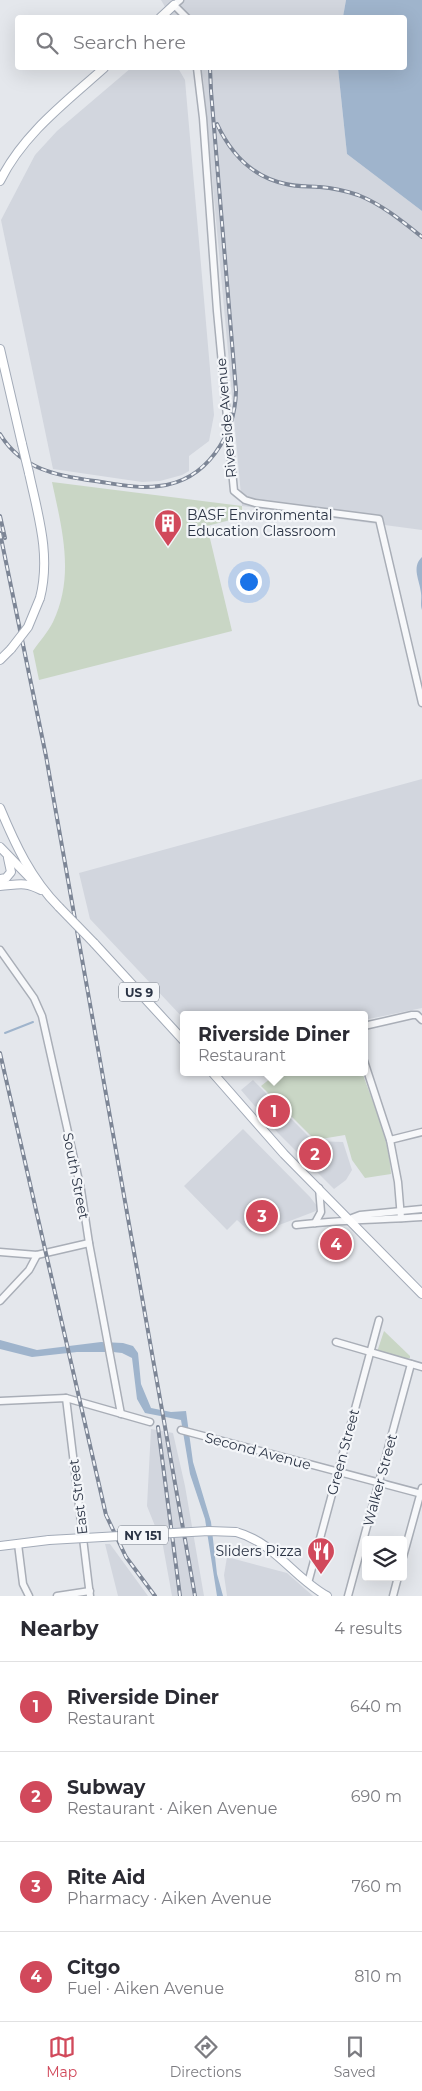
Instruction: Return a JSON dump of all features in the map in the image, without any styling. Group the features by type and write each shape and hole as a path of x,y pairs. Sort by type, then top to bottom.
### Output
{"main road":[{"path":"163,15 177,3"},
{"path":"0,181 17,153 32,134 102,70"},
{"path":"0,350 45,550 45,575 40,598 28,627 0,660"},
{"path":"0,808 17,846 42,890"},
{"path":"0,884 9,876 12,868 2,849"},
{"name":"US 9","path":"2,849 180,1037"},
{"path":"0,878 9,876"},
{"path":"0,884 27,884 42,890"},
{"path":"216,1076 275,1144 422,1294"},
{"name":"NY 151","path":"0,1546 49,1540 209,1531 236,1532 252,1538 268,1548 308,1583 327,1596"}],"street":[{"path":"177,3 185,15"},
{"name":"Riverside Avenue","path":"196,70 203,118 227,434 234,491 239,496 255,502 379,519 422,703"},
{"name":"South Street","path":"0,950 34,998 42,1016 81,1190 121,1414"},
{"path":"368,1025 420,1017"},
{"path":"368,1073 390,1140 398,1182 401,1218"},
{"path":"390,1140 422,1132"},
{"path":"315,1223 321,1212 319,1188"},
{"path":"350,1220 360,1215 422,1209"},
{"path":"296,1225 422,1216"},
{"path":"0,1252 37,1255 89,1243"},
{"path":"0,1300 29,1270 37,1255"},
{"name":"Green Street","path":"308,1583 379,1320"},
{"path":"336,1342 422,1367"},
{"name":"Walker Street","path":"348,1596 411,1364"},
{"path":"0,1401 66,1398 150,1422"},
{"name":"East Street","path":"66,1398 90,1594"},
{"name":"Second Avenue","path":"181,1430 380,1483 421,1492"},
{"path":"407,1543 421,1492"},
{"path":"18,1544 23,1584 29,1596"},
{"path":"393,1596 397,1581"},
{"path":"57,1596 90,1594"}],"shaded area":[{"path":"161,0 346,0 344,15 170,15"},
{"path":"129,70 179,70 185,80 214,415 209,441 189,456 189,471 182,475 160,481 142,482 53,469 1,220 35,155 57,131"},
{"path":"199,70 338,70 347,154 422,211 422,530 242,506 203,77"},
{"path":"422,779 422,1008 368,1019 368,1011 180,1011 180,1015 90,919 79,873"},
{"path":"253,1080 313,1141 343,1142 352,1170 346,1180 334,1189 278,1133 241,1090"},
{"path":"243,1129 310,1197 317,1206 316,1211 266,1230 250,1232 237,1220 227,1230 184,1186"},
{"path":"151,1429 173,1433 185,1486 204,1596 172,1596 163,1546 147,1506"},
{"path":"105,1544 110,1544 148,1596 118,1596"},
{"path":"227,1557 287,1573 313,1596 227,1596 224,1575"}],"green space":[{"path":"52,482 242,506 242,517 207,526 232,631 39,680 33,651 53,622 60,605 64,587 65,552"},
{"path":"276,1076 363,1076 384,1135 391,1174 365,1178 352,1160 345,1135 315,1140 261,1086"},
{"path":"384,1331 410,1358 405,1359 377,1352"}],"water":[{"path":"346,0 422,0 422,211 347,154 338,70 407,70 407,15 343,15"},
{"path":"422,557 422,610 417,565"},
{"path":"0,1340 37,1350 101,1342 123,1343 133,1346 138,1353 141,1384 151,1408 171,1412 186,1411 193,1462 211,1522 217,1574 223,1596 217,1596 205,1519 190,1474 181,1420 145,1413 137,1399 132,1358 122,1353 113,1352 77,1352 32,1357 0,1349"}],"waterway":[{"path":"5,1033 33,1022"}],"railway":[{"path":"0,434 18,455 41,469 81,479 143,487 176,482 191,475 204,465 224,439 230,424 236,391 210,70"},
{"path":"217,124 236,154 244,163 263,176 290,185 330,188 358,195 383,208 422,237"},
{"path":"0,516 5,538"},
{"path":"0,533 46,756 195,1596"},
{"path":"0,1053 106,1515 126,1557 155,1596"},
{"path":"158,1427 180,1596"}],"place":[{"name":"BASF Environmental Education Classroom","path":"168,547"},
{"name":"Riverside Diner","path":"274,1111"},
{"name":"Subway","path":"315,1154"},
{"name":"Rite Aid","path":"262,1216"},
{"name":"Citgo","path":"336,1244"},
{"name":"Sliders Pizza","path":"321,1575"}]}
